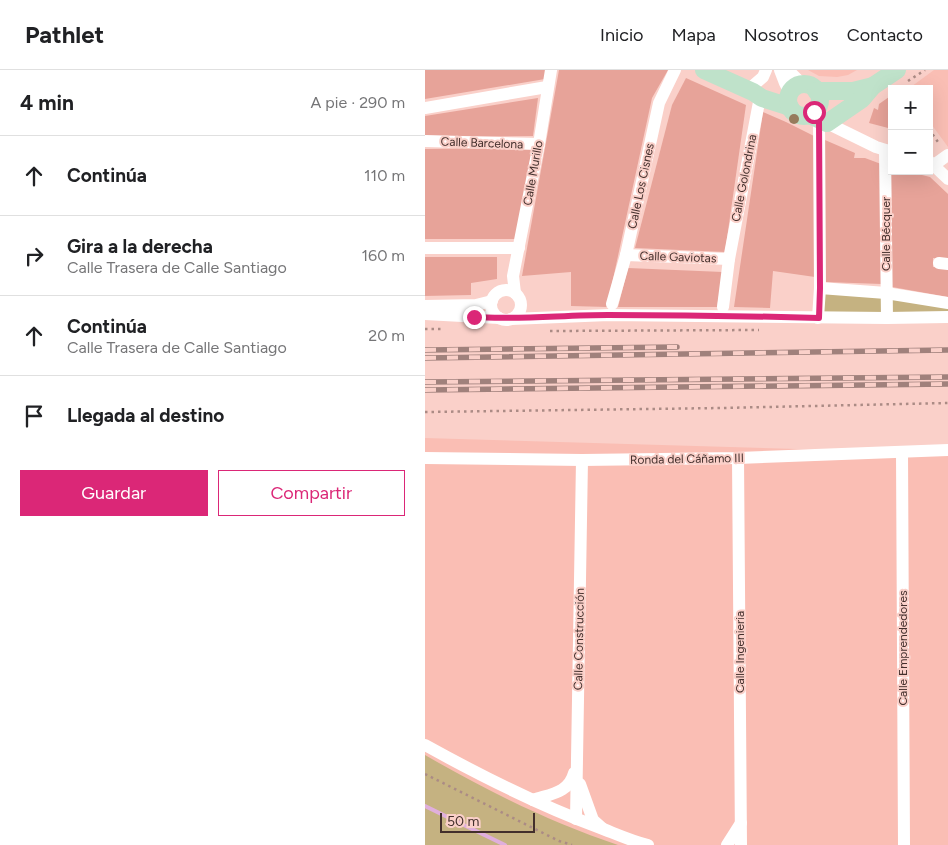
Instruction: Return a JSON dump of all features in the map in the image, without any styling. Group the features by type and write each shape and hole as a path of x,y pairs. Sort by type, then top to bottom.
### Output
{"street":[{"name":"Calle Murillo","path":"514,296 513,276 539,144 551,70"},
{"name":"Calle Los Cisnes","path":"612,304 626,256 659,103 675,70"},
{"path":"704,70 754,93 819,94 820,103 817,110 819,318"},
{"path":"754,93 767,70"},
{"path":"780,70 785,83 798,94 853,91 899,78"},
{"path":"788,70 798,94 796,114 818,119 888,151"},
{"path":"818,119 862,100 873,86"},
{"path":"425,108 547,87"},
{"name":"Calle Golondrina","path":"723,307 754,93"},
{"name":"Calle Barcelona","path":"425,141 539,144"},
{"name":"Calle Bécquer","path":"887,318 888,151"},
{"path":"933,162 948,155"},
{"path":"933,165 948,179"},
{"path":"425,248 519,248"},
{"name":"Calle Gaviotas","path":"626,256 729,260"},
{"path":"820,288 886,293 948,303"},
{"path":"505,318 493,311 492,301 496,293 514,296 539,316"},
{"path":"505,318 518,313 514,296"},
{"path":"425,306 475,305 492,301"},
{"path":"425,314 505,318 609,315 948,318"},
{"name":"Ronda del Cáñamo III","path":"425,458 583,460 738,458 948,450"},
{"name":"Calle Emprendedores","path":"902,452 903,845"},
{"name":"Calle Ingenieria","path":"738,458 741,845"},
{"name":"Calle Construcción","path":"576,819 583,460"},
{"path":"425,745 533,800 576,819 648,845"},
{"path":"533,800 560,792 567,787 572,780 577,758"},
{"path":"577,758 580,785 587,805 593,820 604,829"},
{"path":"727,845 741,823"}],"path":[{"path":"899,78 925,70"},
{"path":"930,130 948,155"},
{"path":"425,329 445,329"},
{"path":"549,331 768,330"},
{"path":"425,412 948,403"},
{"path":"425,774 559,841 572,845"}],"shaded area":[{"path":"808,70 857,70 848,75 837,77 819,76"},
{"path":"934,70 948,70 948,147 933,126 933,85 913,85"},
{"path":"820,288 948,303 948,317 818,318"},
{"path":"425,438 902,452 948,450 948,845 425,845"},
{"path":"425,755 519,805 618,845 425,845"}],"building":[{"path":"425,70 546,70 545,79 425,99"},
{"path":"559,70 668,70 652,98 607,307 571,306 571,272 522,276"},
{"path":"686,78 746,105 725,252 635,248 672,105"},
{"path":"538,98 533,136 425,137 425,116"},
{"path":"888,98 888,128 869,123 874,108 878,110 879,104"},
{"path":"763,112 814,136 815,277 773,271 770,308 734,307"},
{"path":"825,140 855,153 854,158 865,158 881,164 882,284 825,282"},
{"path":"532,148 517,239 425,239 425,149"},
{"path":"891,175 922,175 930,177 948,194 948,259 933,258 933,267 948,268 948,297 892,287"},
{"path":"425,257 497,257 497,279 471,283 471,295 425,296"},
{"path":"628,268 723,272 717,307 618,307"}],"waterway":[{"path":"425,806 505,845"}],"railway":[{"path":"425,350 677,347"},
{"path":"425,358 948,350"},
{"path":"425,382 948,377"},
{"path":"425,390 948,384"}],"route":[{"path":"474,317 507,319 539,316 609,315 819,318 819,120 810,115 814,112"}]}
